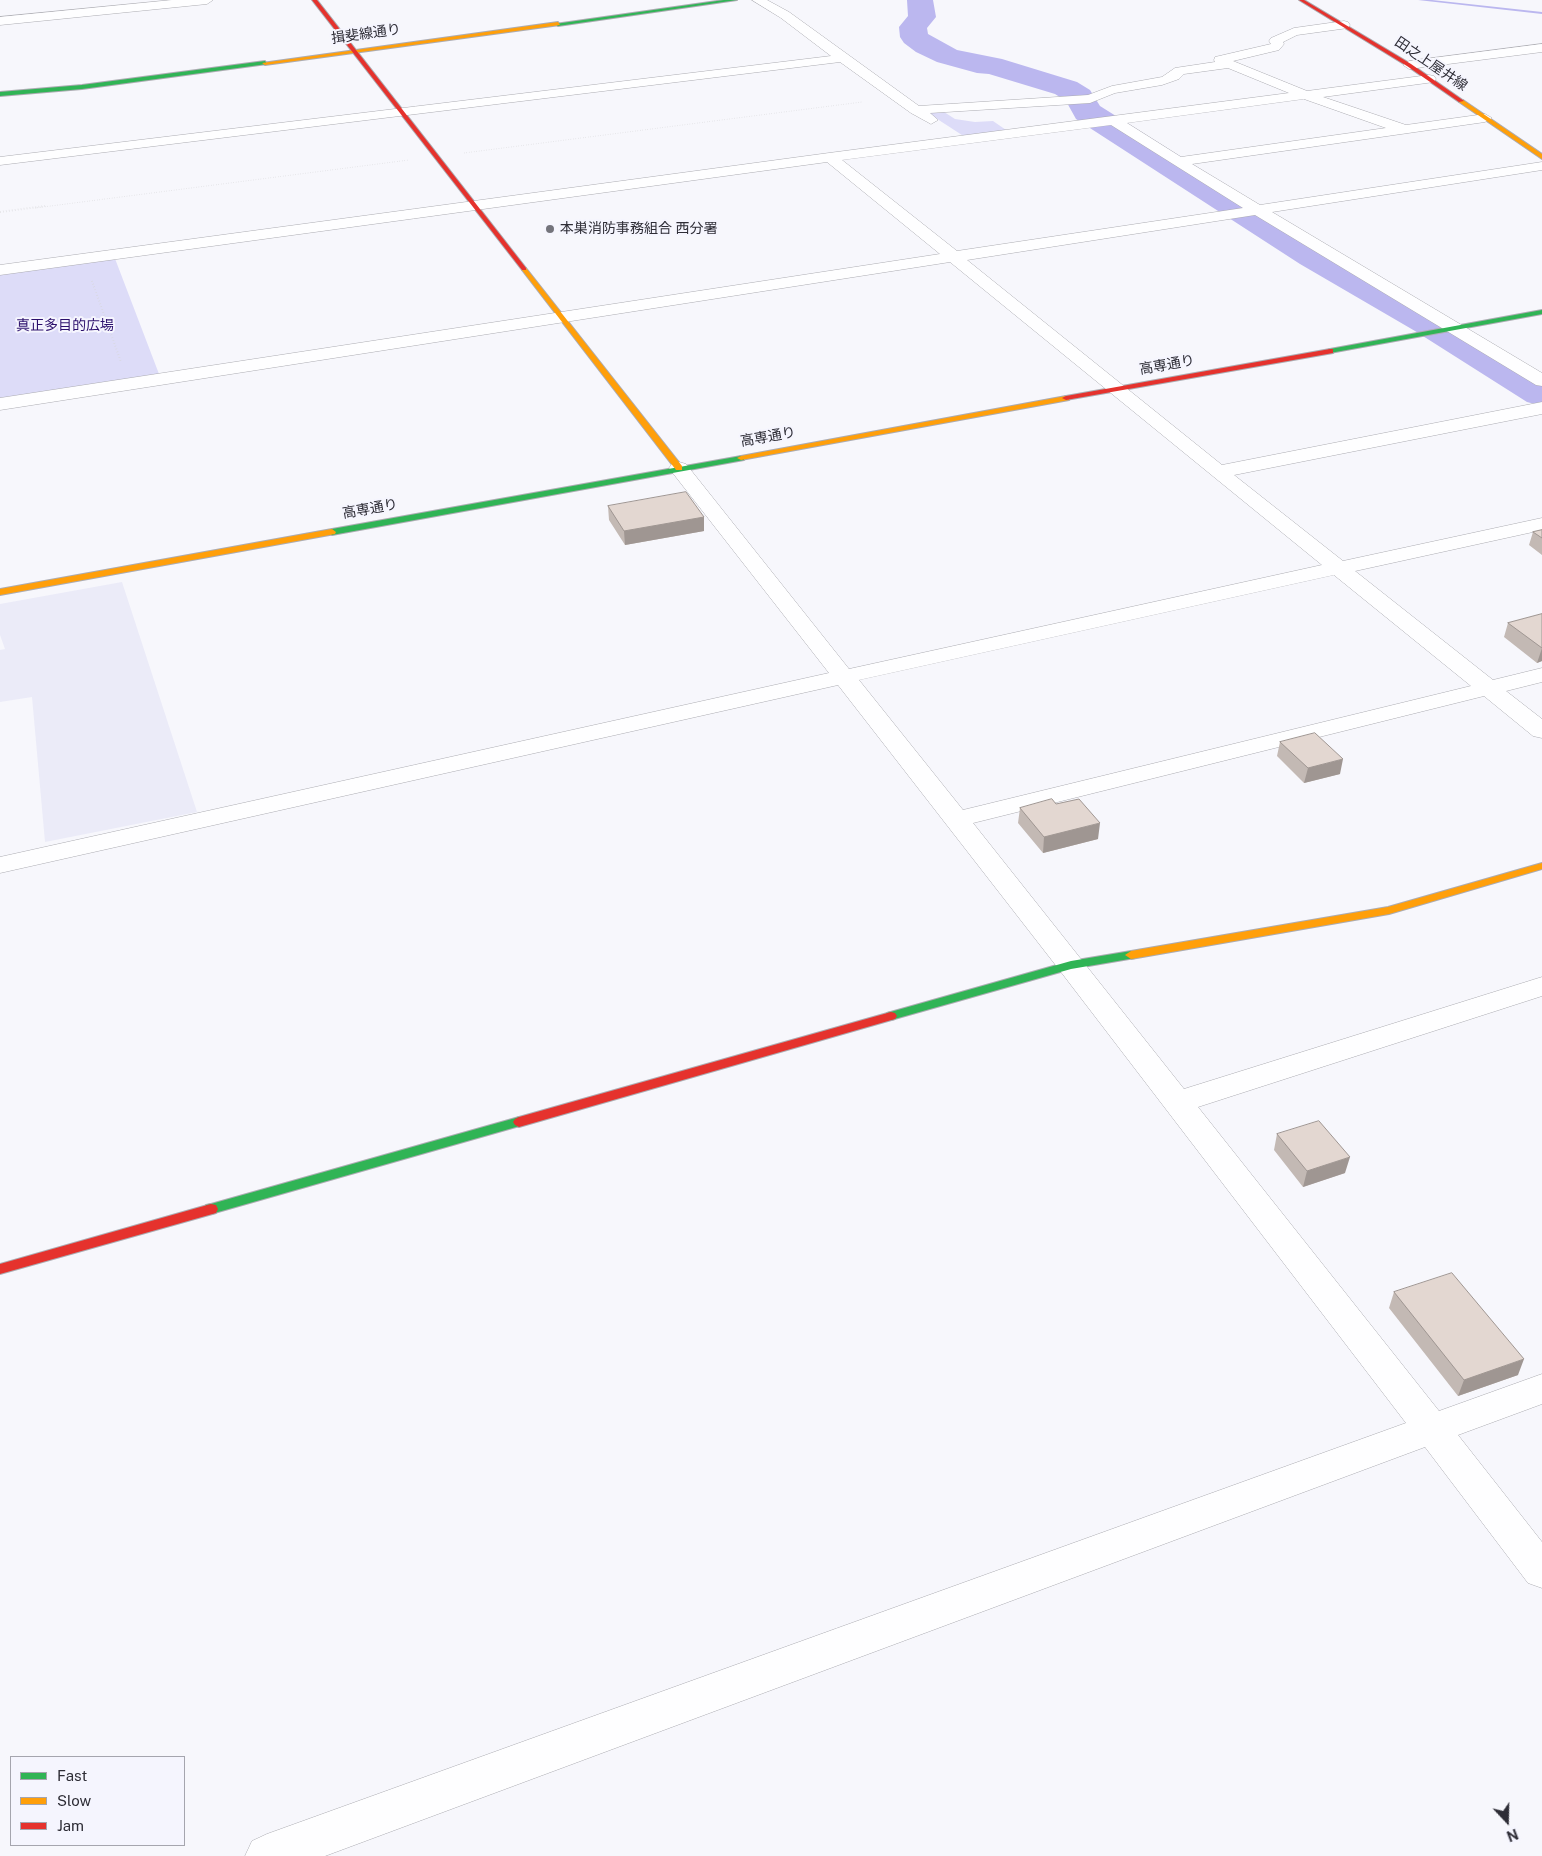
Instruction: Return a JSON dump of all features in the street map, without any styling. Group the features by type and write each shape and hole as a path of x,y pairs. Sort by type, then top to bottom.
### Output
{"street":[{"path":"0,21 207,0"},
{"path":"314,0 955,820 1071,965 1542,1571"},
{"name":"揖斐線通り","path":"0,94 82,87 735,0"},
{"path":"758,0 785,15 842,58 960,140"},
{"name":"田之上屋井線","path":"1301,0 1409,65 1542,157"},
{"path":"1344,25 1294,32 1275,41 1278,44 1275,47 1220,60 1305,95 1403,130"},
{"path":"1409,65 1542,48"},
{"path":"0,161 842,58"},
{"path":"916,110 1090,99 1112,90 1164,80 1176,75 1180,71 1230,64"},
{"path":"0,270 960,140 1429,80"},
{"path":"1178,162 1485,118"},
{"path":"1113,121 1178,162 1542,380"},
{"path":"829,158 868,187 1116,390 1542,731"},
{"path":"0,404 560,316 1542,166"},
{"name":"高専通り","path":"0,592 1542,312"},
{"path":"1218,472 1542,408"},
{"path":"0,865 844,676 1542,524"},
{"path":"955,820 1542,675"},
{"path":"0,1269 1071,965 1389,910 1542,866"},
{"path":"1178,1102 1542,986"},
{"path":"267,1856 1542,1389"}],"path":[{"path":"90,275 122,363"}],"shaded area":[{"path":"122,582 197,812 45,842 32,697 0,702 0,650 5,649 0,635 0,604"}],"green space":[{"path":"941,110 955,119 975,122 993,121 1009,132 965,137 928,113"},
{"name":"真正多目的広場","path":"114,256 159,374 0,400 0,272"}],"building":[{"path":"686,492 704,517 624,531 608,506"},
{"path":"1542,530 1542,538 1533,532"},
{"path":"1542,614 1542,648 1508,623"},
{"path":"1315,733 1343,759 1308,768 1280,742"},
{"path":"1052,799 1056,804 1079,799 1100,823 1044,837 1020,808"},
{"path":"1319,1121 1350,1157 1307,1171 1277,1134"},
{"path":"1452,1273 1524,1359 1464,1380 1394,1292"}],"waterway":[{"path":"920,0 922,17 913,27 914,37 926,46 947,56 977,64 992,65 1066,88 1079,96 1087,112 1313,256 1429,323 1542,393"},
{"path":"1420,0 1542,13"}],"traffic: fast":[{"path":"558,24 735,0"},
{"path":"0,94 82,87 265,63"},
{"path":"1330,351 1542,312"},
{"path":"332,532 741,458"},
{"path":"891,1016 1071,965 1131,955"},
{"path":"211,1209 519,1122"}],"traffic: slow":[{"path":"265,63 558,24"},
{"path":"1461,101 1542,157"},
{"path":"524,269 679,468"},
{"path":"741,458 1066,398"},
{"path":"0,592 332,532"},
{"path":"1131,955 1389,910 1542,866"}],"traffic: jam":[{"path":"314,0 524,269"},
{"path":"1301,0 1409,65 1461,101"},
{"path":"1066,398 1330,351"},
{"path":"519,1122 891,1016"},
{"path":"0,1269 211,1209"}],"place":[{"name":"本巣消防事務組合 西分署","path":"550,229"}]}
